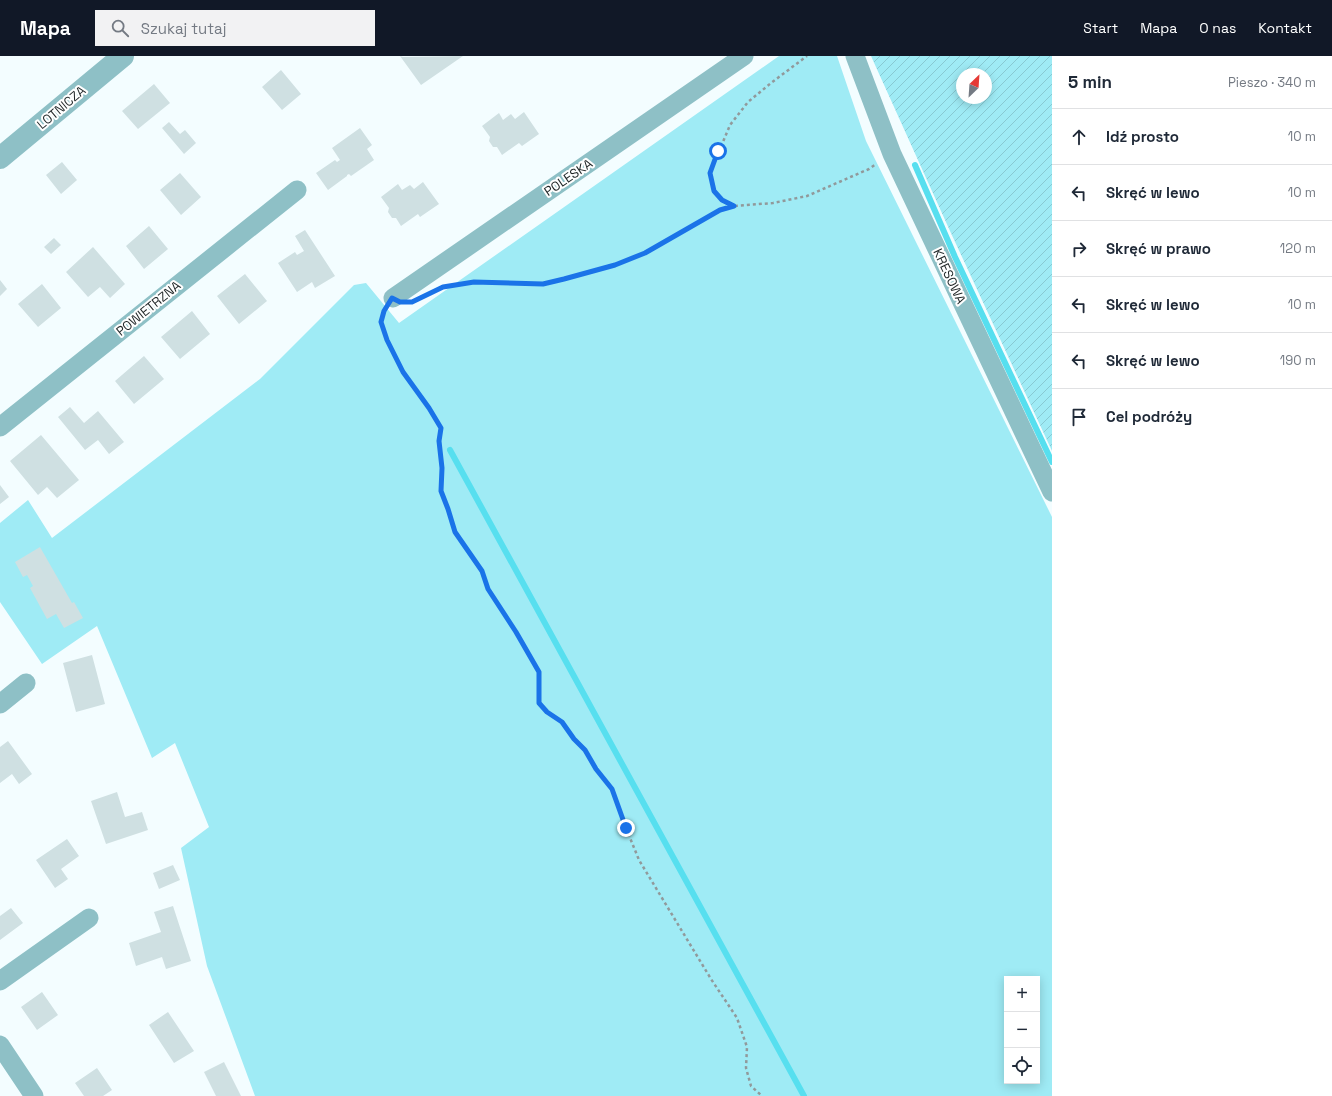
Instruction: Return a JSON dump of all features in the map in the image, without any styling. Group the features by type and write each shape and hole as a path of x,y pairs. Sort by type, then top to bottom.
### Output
{"street":[{"name":"LOTNICZA","path":"0,158 123,56"},
{"name":"POLESKA","path":"392,298 744,56"},
{"name":"KRESOWA","path":"855,56 892,154 1052,492"},
{"name":"POWIETRZNA","path":"0,427 297,190"},
{"path":"0,704 26,683"},
{"path":"0,981 89,918"},
{"path":"0,1045 34,1096"}],"path":[{"path":"734,206 722,200 714,191 710,173 730,125 748,102 807,56"},
{"path":"443,287 474,282 543,284 615,265 645,253 720,210 734,206 773,203 807,196 869,169 892,154"},
{"path":"392,298 384,311 381,322 387,340 403,372 429,408 441,428 439,441 442,468 441,491 455,532 482,571 488,589 516,632 539,672 539,703 547,712 562,722 574,739 585,750 596,769 612,789 639,860 711,979 737,1018 747,1047 746,1068 750,1086 762,1096"}],"shaded area":[{"path":"779,56 837,56 866,141 1052,517 1052,1096 255,1096 207,966 181,848 209,827 175,743 152,758 97,626 42,664 0,602 0,523 28,500 52,538 260,379 354,285 366,283 399,323"},
{"path":"871,56 1052,56 1052,451 950,231"}],"building":[{"path":"400,56 403,57 463,56 421,85"},
{"path":"281,70 301,94 282,110 262,87"},
{"path":"154,84 170,103 138,129 122,111"},
{"path":"524,112 539,134 522,146 519,143 502,155 497,147 493,147 489,141 490,137 482,126 499,113 503,120 511,114 515,119"},
{"path":"169,122 180,134 185,130 196,143 184,154 162,128"},
{"path":"360,128 372,145 367,149 374,160 351,176 349,174 347,175 328,190 316,173 335,160 337,162 340,160 332,148"},
{"path":"62,162 77,180 61,194 46,175"},
{"path":"180,173 201,197 181,215 160,190"},
{"path":"423,182 439,204 420,217 418,214 401,226 396,218 392,218 388,212 389,208 381,197 398,184 402,190 410,185 414,189"},
{"path":"149,226 168,249 144,269 126,246"},
{"path":"305,230 335,276 315,288 312,282 297,292 278,263 295,252 297,255 304,251 295,236"},
{"path":"54,238 61,245 51,254 44,247"},
{"path":"93,247 125,284 110,298 100,287 88,297 66,272"},
{"path":"245,274 267,301 239,324 217,296"},
{"path":"0,280 7,289 0,296"},
{"path":"42,284 61,308 38,327 18,304"},
{"path":"192,311 210,334 180,359 161,337"},
{"path":"144,356 164,379 134,404 115,381"},
{"path":"70,407 84,423 98,411 124,442 109,454 98,440 85,450 58,417"},
{"path":"41,435 79,480 57,498 47,487 38,495 10,461"},
{"path":"0,485 9,497 0,504"},
{"path":"40,547 72,603 74,602 83,618 64,628 56,614 47,619 30,588 33,586 27,575 23,577 15,562"},
{"path":"92,655 105,704 76,712 63,663"},
{"path":"8,741 32,774 19,784 12,774 0,783 0,747"},
{"path":"117,792 125,817 142,812 148,830 106,844 91,801"},
{"path":"67,839 79,856 61,869 68,879 55,888 36,860"},
{"path":"173,865 180,880 159,889 153,873"},
{"path":"173,906 191,961 166,969 162,957 136,966 129,943 161,932 154,912"},
{"path":"11,908 23,923 0,940 0,916"},
{"path":"42,992 58,1015 37,1030 21,1007"},
{"path":"168,1012 194,1051 174,1063 149,1025"},
{"path":"224,1062 241,1096 216,1096 204,1072"},
{"path":"97,1068 112,1090 103,1096 84,1096 75,1083"}],"waterway":[{"path":"915,165 955,257 1052,462"},
{"path":"450,450 804,1096"}],"route":[{"path":"626,828 612,789 596,769 585,750 574,739 562,722 547,712 539,703 539,672 516,632 488,589 482,571 455,532 441,491 442,468 439,441 441,428 429,408 403,372 387,340 381,322 384,311 392,298 400,302 412,302 443,287 474,282 543,284 615,265 645,253 720,210 734,206 722,200 714,191 710,173 718,151"}]}
